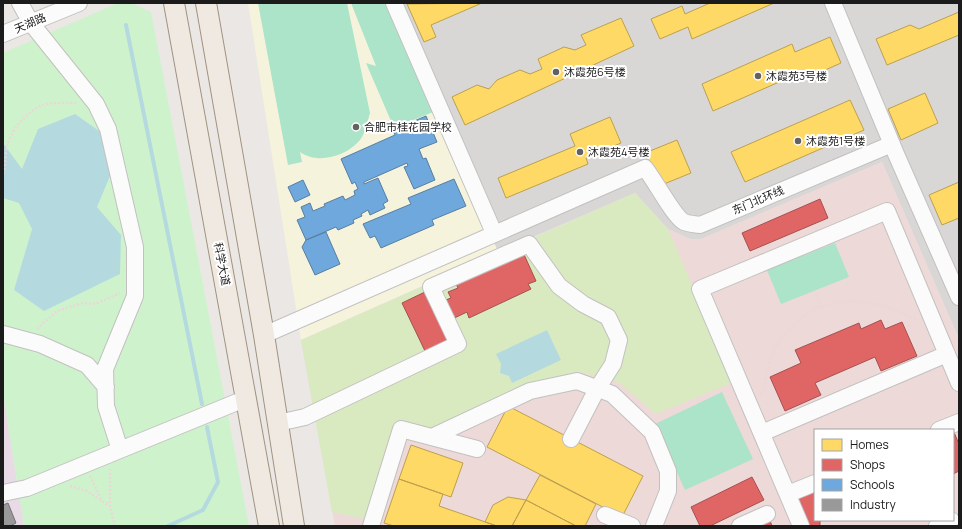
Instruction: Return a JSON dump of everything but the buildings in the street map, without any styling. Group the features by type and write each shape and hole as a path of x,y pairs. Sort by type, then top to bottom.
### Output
{"main road":[{"name":"科学大道","path":"174,3 247,398 269,526"},
{"path":"206,3 264,335 294,526"}],"street":[{"path":"20,3 31,23 98,109 108,129 135,247 134,296 105,369 106,406 120,450"},
{"name":"天湖路","path":"3,34 79,3"},
{"path":"264,335 494,233 394,3"},
{"path":"833,3 892,144 959,297"},
{"name":"东门北环线","path":"494,233 645,168 672,210 684,222 700,225 892,144"},
{"path":"802,526 700,289 887,211 959,383"},
{"path":"278,423 306,417 458,344 431,287 529,244 559,286 583,304 608,316 619,340 613,364 597,389 571,439"},
{"path":"3,334 29,341 87,365 106,387"},
{"path":"762,433 947,354"},
{"path":"432,437 530,391 577,381 612,394 652,432 668,471 668,491 654,526"},
{"path":"3,493 27,488 48,480 247,398"},
{"path":"942,429 959,422"},
{"path":"371,526 401,429 477,449"},
{"path":"788,494 814,483"},
{"path":"740,526 767,514"},
{"path":"605,515 632,526"},
{"path":"937,526 950,521"}],"path":[{"path":"3,174 7,162 7,146 12,132 37,108 42,105 78,103 98,109"},
{"path":"29,341 39,326 57,310 83,303 95,304 135,285"},
{"path":"814,291 821,306"},
{"path":"750,405 763,391 770,362 778,342 802,315 828,303 859,301 888,306 937,330"},
{"path":"104,456 110,470 110,507 115,526"},
{"path":"84,465 102,501"},
{"path":"48,480 87,492 110,507"}],"shaded area":[{"name":"合肥市桂花园学校","path":"248,3 392,3 498,252 301,340"},
{"path":"392,3 959,3 959,339 882,162 701,239 690,239 668,229 635,193 498,252"},
{"path":"882,162 959,339 959,526 335,526 301,340 635,193 668,229 690,239 701,239"},
{"path":"3,393 24,526 3,526"}],"green space":[{"path":"118,3 131,3 151,12 249,526 24,526 3,393 3,53"},
{"path":"258,3 347,3 370,113 362,137 348,150 332,157 323,158 307,156 300,152 302,162 288,165"},
{"path":"351,3 388,3 433,112 394,128 366,63 376,66"},
{"path":"635,193 668,229 734,382 656,414 618,382 580,372 521,386 432,429 397,422 365,519 332,512 301,340"},
{"path":"835,243 849,277 781,304 767,270"},
{"path":"722,392 753,459 685,490 655,424"}],"water":[{"path":"75,114 102,133 110,176 97,207 121,235 120,274 44,311 14,290 32,229 19,203 3,198 3,143 22,169 38,129"},
{"path":"547,330 561,360 512,383 509,376 500,373 501,364 496,354"}],"waterway":[{"path":"126,25 202,404"},
{"path":"168,526 203,510 218,482 207,427"}],"place":[{"name":"沐霞苑6号楼","path":"556,72"},
{"name":"沐霞苑3号楼","path":"758,76"},
{"name":"合肥市桂花园学校","path":"356,127"},
{"name":"沐霞苑1号楼","path":"798,141"},
{"name":"沐霞苑4号楼","path":"580,152"}]}
